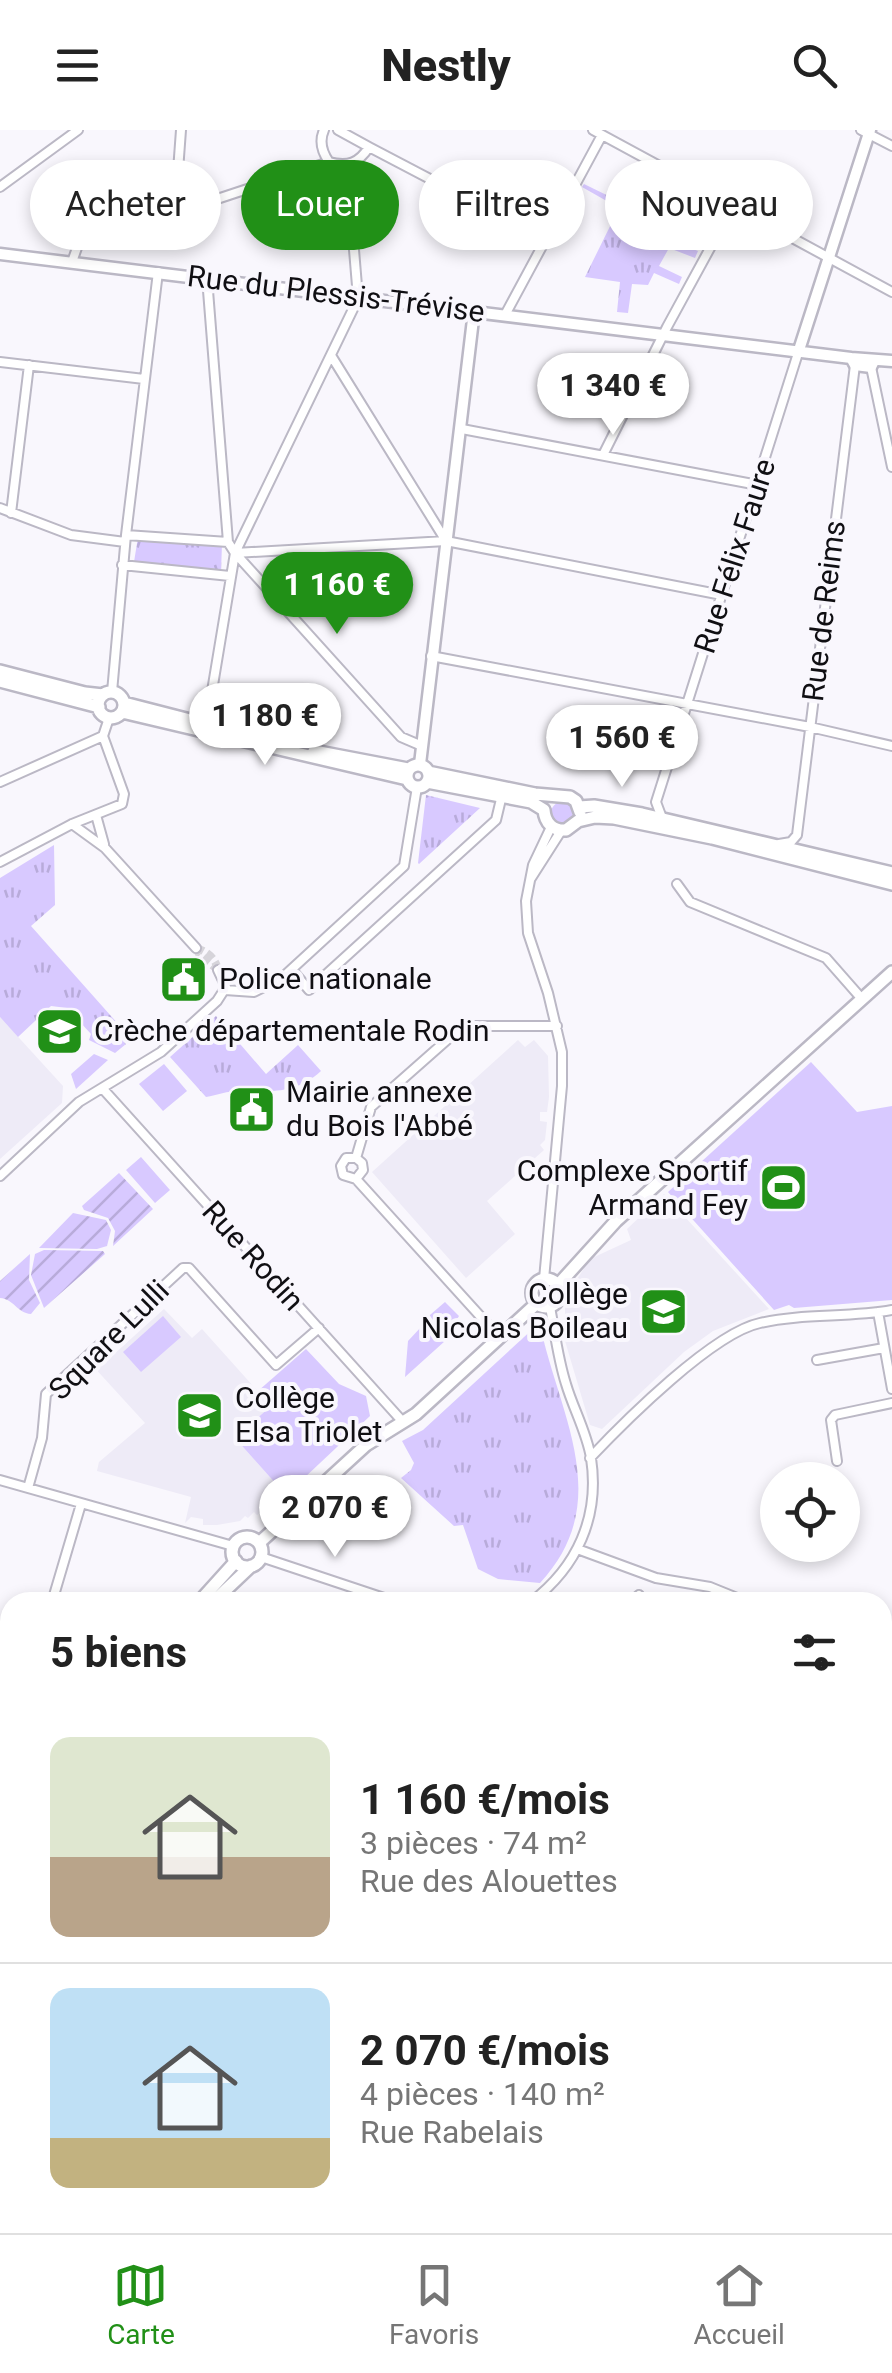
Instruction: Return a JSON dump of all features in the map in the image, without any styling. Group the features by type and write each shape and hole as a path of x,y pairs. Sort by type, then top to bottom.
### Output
{"main road":[{"path":"0,671 105,698"},
{"path":"0,682 105,698 122,696 123,708"},
{"path":"105,698 102,714 109,718 123,708 199,722 418,776 570,797 579,808 578,822"},
{"path":"123,708 531,802 544,810 556,829 571,828 595,816 640,823 892,884"},
{"path":"544,810 555,796"},
{"path":"579,808 594,806 662,818 892,873"},
{"path":"558,1285 616,1221 891,973"},
{"path":"536,1304 532,1290 544,1279 558,1285"},
{"path":"536,1304 550,1307 560,1298 558,1285"},
{"path":"223,1592 256,1561 259,1542 366,1445 403,1422 536,1304"},
{"path":"236,1561 233,1546 239,1540 247,1537 259,1542"},
{"path":"208,1592 236,1561 256,1561"}],"street":[{"path":"0,187 78,130"},
{"path":"178,160 180,130"},
{"path":"324,130 323,154 328,160"},
{"path":"338,130 349,132 419,173"},
{"path":"800,350 867,131 892,146"},
{"path":"505,316 598,132 649,160"},
{"path":"359,160 369,147"},
{"path":"813,247 892,292"},
{"path":"72,262 76,250"},
{"path":"199,722 208,709 236,553 332,357 356,297 353,250"},
{"path":"604,455 709,250"},
{"name":"Rue du Plessis-Trévise","path":"0,254 800,350 853,362 892,360"},
{"path":"105,698 158,272"},
{"path":"207,278 228,542 400,737 422,746"},
{"path":"225,990 254,992 292,970 406,865 474,311"},
{"name":"Rue Félix Faure","path":"662,818 656,802 800,350"},
{"path":"332,357 446,541"},
{"path":"0,362 144,379"},
{"name":"Rue de Reims","path":"777,844 791,842 798,835 853,362"},
{"path":"872,364 892,467"},
{"path":"11,513 29,365"},
{"path":"851,389 875,388"},
{"path":"462,429 758,485"},
{"path":"0,508 71,535 228,542"},
{"path":"236,553 446,541 722,595"},
{"path":"122,565 230,576"},
{"path":"431,656 892,746"},
{"path":"0,862 72,824 122,804 125,799 103,736 109,718"},
{"path":"0,782 103,736"},
{"path":"292,970 309,990 496,820 502,795"},
{"path":"96,815 105,848"},
{"path":"72,824 105,848 196,948"},
{"path":"544,1279 562,1052 526,918 533,865 556,829"},
{"path":"678,884 690,902 826,958 862,999"},
{"path":"0,1176 79,1102 160,1052 217,1002 225,990 218,970"},
{"path":"356,1158 371,1108 448,1039 474,1026 557,1026"},
{"name":"Rue Rodin","path":"103,1089 403,1422"},
{"path":"356,1179 364,1170 362,1163 346,1158 340,1166 346,1178 356,1179 500,1338"},
{"name":"Square Lulli","path":"28,1488 42,1438 46,1394 183,1268 189,1268 276,1365 319,1328"},
{"path":"543,1592 580,1550 590,1508 590,1458 565,1382 550,1307"},
{"path":"590,1458 725,1336 758,1323 892,1310"},
{"path":"878,1312 892,1389"},
{"path":"817,1360 884,1348"},
{"path":"837,1462 831,1420 835,1415 892,1403"},
{"path":"0,1480 233,1546"},
{"path":"55,1592 82,1504"},
{"path":"580,1550 656,1578 722,1592"},
{"path":"256,1561 362,1592"}],"shaded area":[{"path":"0,1017 63,1086 62,1103 0,1159"},
{"path":"518,1040 525,1047 534,1040 548,1056 547,1112 540,1112 540,1121 547,1122 545,1140 540,1145 544,1150 487,1201 515,1234 466,1278 372,1172"},
{"name":"Collège Nicolas Boileau","path":"664,1194 769,1309 713,1331 684,1352 602,1429 590,1425 565,1341 565,1298 590,1259 631,1240 627,1229"},
{"name":"Collège Elsa Triolet","path":"164,1309 192,1338 202,1329 271,1406 235,1438 286,1495 257,1515 254,1512 240,1521 217,1525 203,1525 203,1519 191,1517 185,1523 191,1497 97,1471 99,1462 145,1423 92,1365 108,1350 113,1355"}],"green space":[{"path":"585,184 605,194 605,200 585,189"},
{"path":"605,236 605,250 668,250 659,266 682,277 679,284 654,273 648,285 632,284 628,313 617,312 620,282 585,277"},
{"path":"674,250 696,250 695,258"},
{"path":"138,537 222,544 221,572 134,562"},
{"path":"426,795 480,808 419,864 418,863"},
{"path":"562,802 570,805 570,821 562,824 554,821 551,813 554,805"},
{"path":"54,845 55,905 31,926 119,1025 114,1032 126,1044 115,1053 89,1040 91,1034 67,1008 51,1006 18,1037 0,1017 0,878"},
{"path":"216,1016 266,1074 298,1045 321,1071 292,1088 234,1091 206,1097 170,1057"},
{"path":"94,1054 108,1060 76,1089 71,1074"},
{"name":"Complexe Sportif Armand Fey","path":"811,1062 857,1112 892,1106 892,1300 794,1308 789,1305 774,1310 668,1192"},
{"path":"164,1064 187,1091 163,1111 139,1084"},
{"path":"141,1157 170,1190 155,1203 126,1170"},
{"path":"119,1173 153,1209 113,1246 115,1231 108,1218 82,1206"},
{"path":"73,1213 106,1220 111,1230 107,1246 39,1248"},
{"path":"44,1250 105,1254 44,1308 31,1275 35,1254"},
{"path":"30,1254 29,1280 40,1303 31,1314 0,1298 0,1281"},
{"path":"445,1302 459,1316 454,1324 458,1327 428,1327 423,1321"},
{"path":"163,1316 181,1337 141,1372 123,1352"},
{"path":"422,1326 426,1331 455,1332 405,1377 408,1341"},
{"path":"536,1326 541,1330 569,1429 578,1492 574,1522 562,1553 540,1583 498,1579 478,1569 463,1525 454,1526 401,1478 414,1463 402,1441 423,1430"},
{"path":"306,1349 339,1384 366,1396 370,1416 286,1495 235,1438 271,1406 258,1391"}],"tunnel":[{"path":"196,948 210,956 218,970"},
{"path":"196,948 218,970"}],"place":[{"name":"Police nationale","path":"184,979"},
{"name":"Crèche départementale Rodin","path":"59,1031"},
{"name":"Mairie annexe du Bois l'Abbé","path":"251,1109"},
{"name":"Complexe Sportif Armand Fey","path":"783,1188"},
{"name":"Collège Nicolas Boileau","path":"663,1311"},
{"name":"Collège Elsa Triolet","path":"200,1415"}]}
